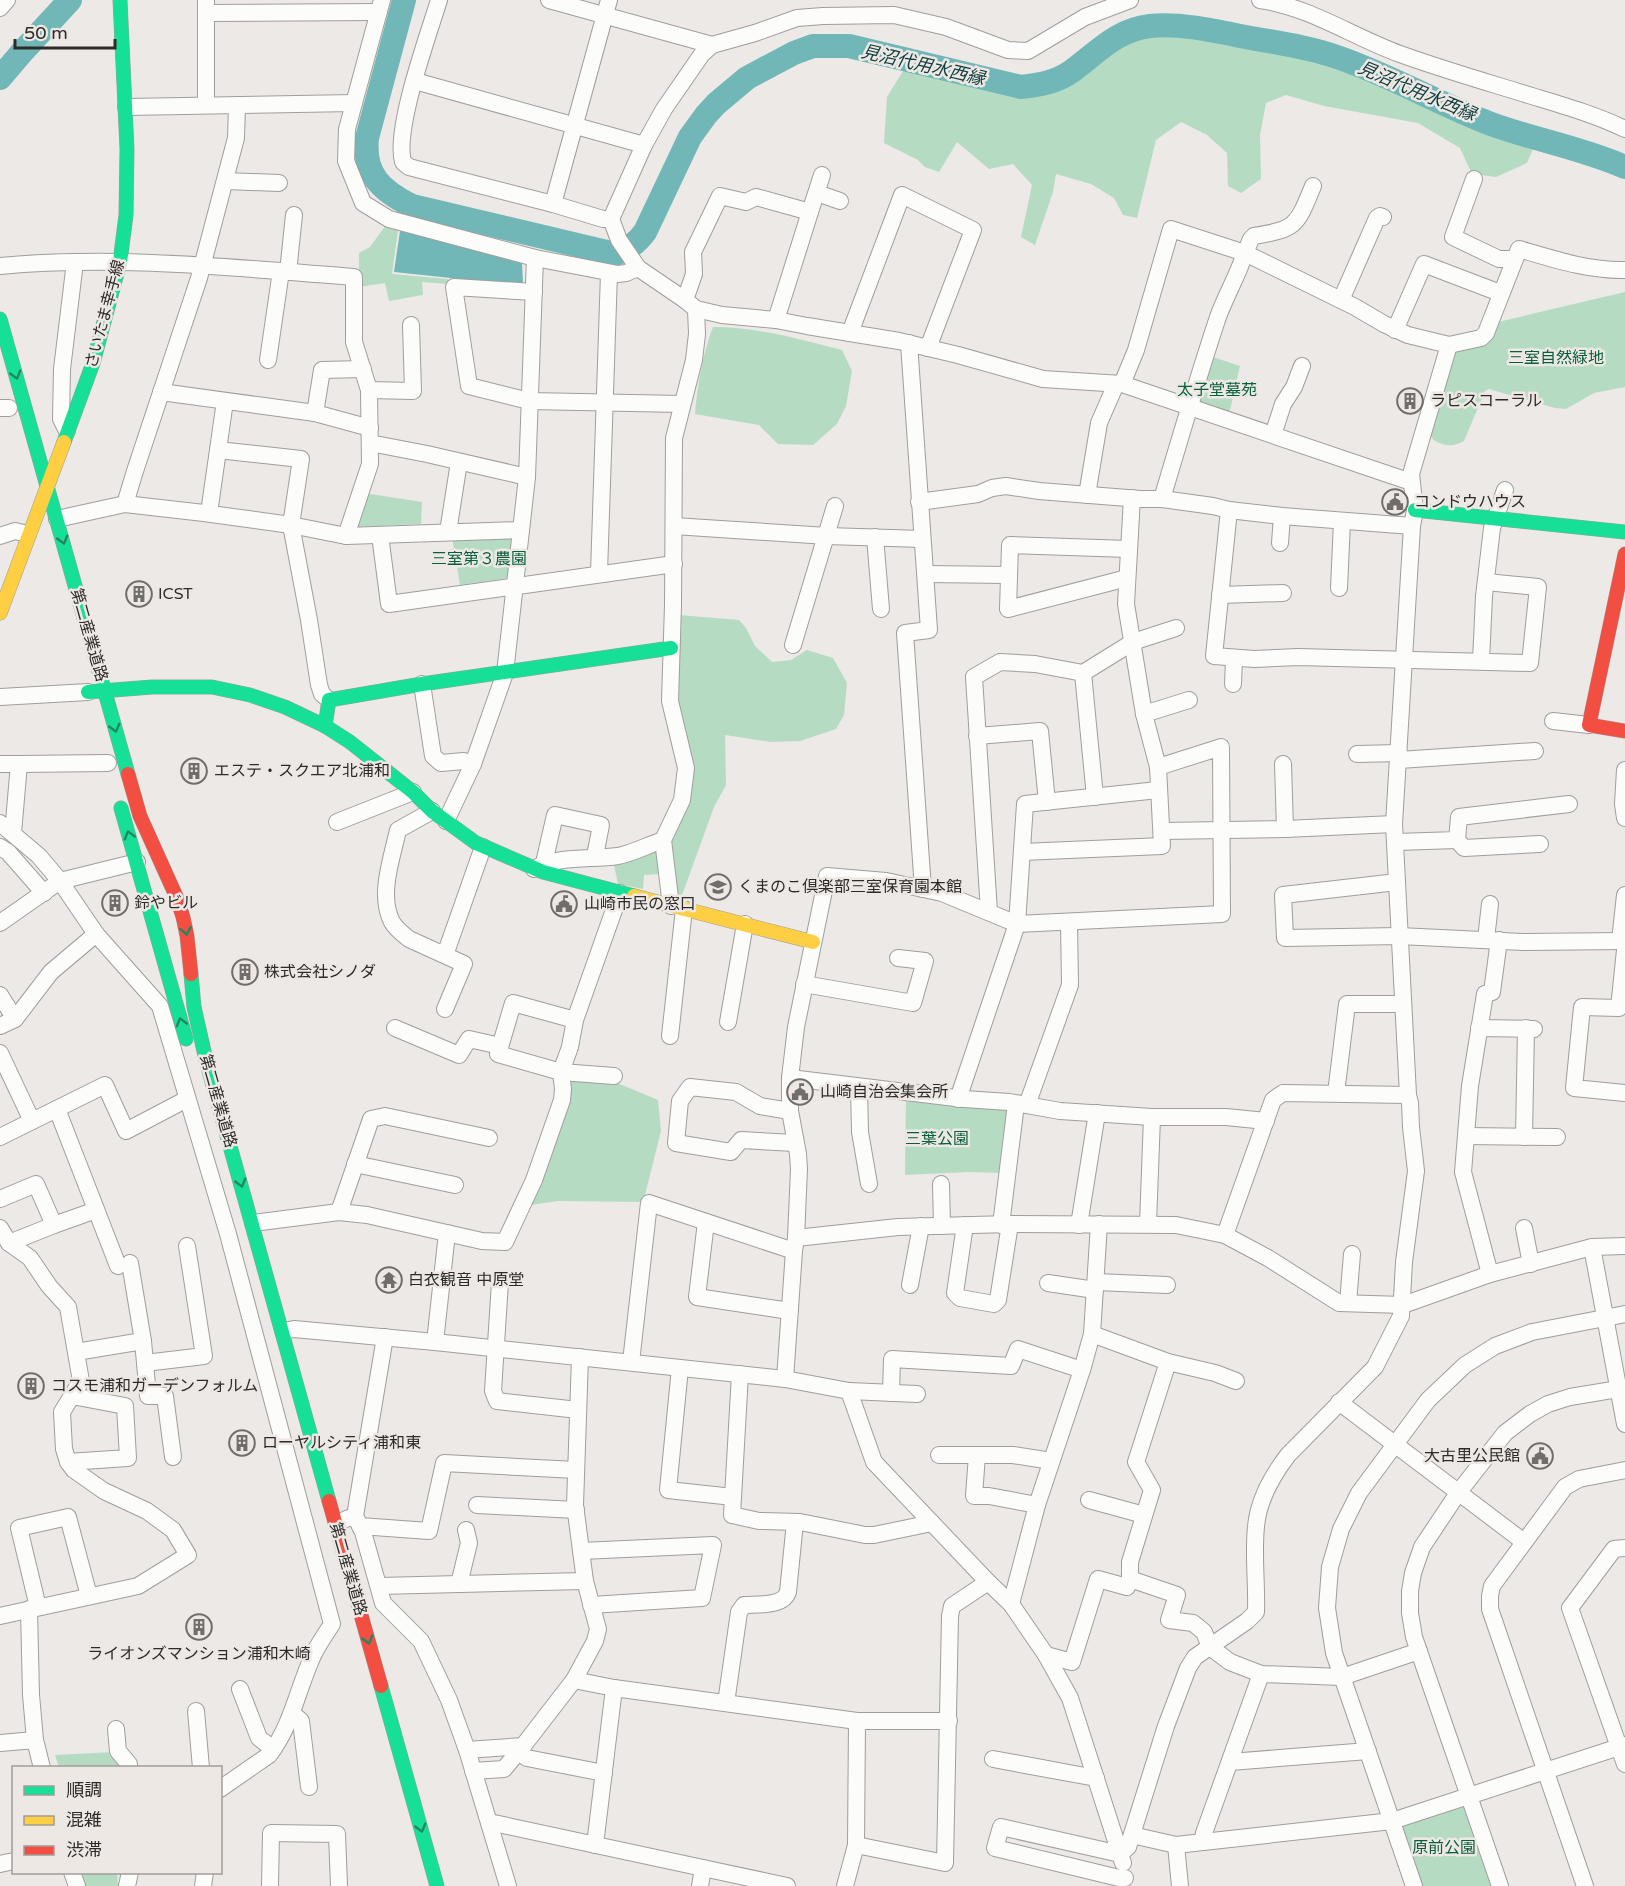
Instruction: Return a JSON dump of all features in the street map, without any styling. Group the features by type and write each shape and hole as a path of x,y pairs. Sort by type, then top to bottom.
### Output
{"main road":[{"name":"さいたま幸手線","path":"0,613 36,533 38,509 93,363 120,262 126,215 126,107 120,0"},
{"name":"第二産業道路","path":"0,318 57,519 92,691 140,816 183,917 198,1028 437,1886"},
{"path":"32,490 38,509"},
{"path":"1414,518 1494,519 1625,532"},
{"path":"1625,554 1589,725 1625,731"},
{"path":"325,726 329,700 422,684 671,648"},
{"path":"92,691 152,687 212,687 269,701 325,726 350,742 413,792 439,816 483,847 539,866 562,878 813,942"},
{"name":"第二産業道路","path":"118,796 190,1053"},
{"name":"第二産業道路","path":"206,1111 342,1607"}],"street":[{"path":"0,8 7,0"},
{"path":"439,0 405,113 401,151 403,162 416,169 603,219 611,219"},
{"path":"549,0 606,8 712,45"},
{"path":"1130,0 1084,17 1028,51 1008,50 946,27 894,15 797,18 712,45 702,54 672,98 644,145 611,219 619,240 635,264 691,304 722,315 776,320 909,343 1043,379 1119,384 1411,482"},
{"path":"1260,0 1303,11 1404,55 1575,110 1625,129"},
{"path":"206,105 206,7 381,6 347,129 346,161 363,203 388,219 535,258 609,273 626,273 635,264"},
{"path":"553,204 606,8"},
{"path":"415,81 644,145"},
{"path":"126,107 354,103"},
{"path":"125,504 202,265 226,181 236,138 237,105"},
{"path":"776,320 822,175"},
{"path":"1474,179 1453,237 1499,259 1514,259"},
{"path":"226,181 279,183"},
{"path":"1162,499 1219,315 1251,238 1280,232 1294,224 1303,211 1313,186"},
{"path":"817,193 840,201"},
{"path":"850,333 902,195 973,230 928,348"},
{"path":"670,1036 677,908 663,840 682,800 686,768 670,701 674,564 674,438 694,360 698,334 691,304 694,274 693,252 720,196 746,202 756,197 810,212"},
{"path":"268,360 294,214"},
{"path":"1341,300 1377,218 1383,217"},
{"path":"1087,495 1099,423 1136,350 1171,229 1245,253 1341,300 1395,330 1449,345 1473,341 1484,336 1519,249 1565,263 1625,270"},
{"path":"445,1009 464,964 402,934 393,923 386,892 398,830 439,816 473,764 505,673 527,477 535,258"},
{"path":"67,431 61,419 62,369 75,262"},
{"path":"0,266 120,262 202,265 354,277 354,342 369,390 370,464 346,536"},
{"path":"1395,330 1424,264 1500,293"},
{"path":"598,573 609,273"},
{"path":"534,292 454,287 469,386 530,401 682,404"},
{"path":"369,390 413,391 411,325"},
{"path":"909,343 929,630 905,633 923,889"},
{"path":"1120,1854 1128,1847 1166,1726 1188,1668 1195,1657 1247,1621 1256,1612 1256,1526 1266,1488 1288,1455 1375,1367 1401,1316 1404,1262 1416,1171 1410,1103 1407,1095 1394,824 1414,518 1411,474 1449,345"},
{"path":"1273,435 1283,404 1294,387 1302,366"},
{"path":"315,413 322,370 363,369"},
{"path":"161,392 315,413 370,436 459,462 527,477"},
{"path":"208,513 225,401"},
{"path":"218,450 301,459 291,525 319,685 322,694 329,700"},
{"path":"448,532 459,462"},
{"path":"919,502 978,494 992,488 1006,486 1039,491 1162,499 1229,510 1342,522 1414,518"},
{"path":"1481,661 1486,582 1494,519 1505,490"},
{"path":"1022,852 1162,846 1158,767 1144,714 1126,604 1132,498"},
{"path":"57,519 125,504 291,525 346,536 521,530"},
{"path":"793,645 835,506"},
{"path":"1229,510 1214,656 1234,659 1298,657 1530,663 1538,587 1486,582"},
{"path":"1280,543 1282,516"},
{"path":"1339,588 1342,522"},
{"path":"674,526 827,536 922,539"},
{"path":"0,536 15,531 36,533"},
{"path":"380,535 389,604 674,564"},
{"path":"876,537 881,609"},
{"path":"1127,578 1008,609 1010,544 1129,549"},
{"path":"926,574 1009,575"},
{"path":"1220,595 1283,593"},
{"path":"989,912 974,677 1000,662 1035,664 1083,673 1133,642 1176,628"},
{"path":"1233,684 1234,659"},
{"path":"1083,673 1095,796"},
{"path":"422,684 433,756 441,763 464,761 473,764"},
{"path":"0,698 92,691"},
{"path":"1144,714 1189,700"},
{"path":"1553,721 1589,725"},
{"path":"977,736 1040,731 1047,802"},
{"path":"785,1379 799,1169 790,1111 790,1078 795,1027 827,876 886,881 942,893 1017,924 1222,914 1221,747 1158,767"},
{"path":"1357,754 1399,757 1535,751"},
{"path":"0,764 108,763"},
{"path":"19,764 7,828 39,856 60,881 96,934 160,1006 228,1234 333,1624 311,1658 292,1713 269,1755 222,1788"},
{"path":"1283,764 1285,829"},
{"path":"1625,770 1623,804 1625,818"},
{"path":"958,1099 1017,924 1025,804 1158,790"},
{"path":"337,822 413,792"},
{"path":"1540,844 1464,848 1457,840 1459,817 1569,804"},
{"path":"595,856 600,825 555,815 539,866 595,856 618,856 663,840"},
{"path":"1162,831 1394,824"},
{"path":"1396,842 1457,840"},
{"path":"0,847 8,852 44,893"},
{"path":"445,955 483,847"},
{"path":"0,923 60,881 137,862"},
{"path":"1397,882 1283,895 1285,938 1400,936 1623,944"},
{"path":"253,1223 339,1212 367,1215 482,1241 505,1242 534,1180 562,1100 561,1072 570,1047 575,1020 620,893"},
{"path":"1625,895 1619,1008 1582,1007 1574,1088 1625,1093"},
{"path":"1490,904 1491,992 1485,994 1479,1028 1470,1086 1463,1172 1490,1274"},
{"path":"965,1225 955,1293 960,1298 994,1304 998,1300 1022,1104 1070,985 1069,921"},
{"path":"728,1022 745,924"},
{"path":"8,1022 51,972 96,934"},
{"path":"804,984 913,1002 925,961 898,958"},
{"path":"0,995 8,1022"},
{"path":"575,1020 513,1003 498,1054 561,1072 614,1076"},
{"path":"1336,1093 1347,1004 1402,1004"},
{"path":"395,1028 459,1055 469,1039 500,1046"},
{"path":"1479,1028 1530,1028 1524,1137"},
{"path":"0,1053 32,1121"},
{"path":"790,1078 958,1099 1009,1102 1060,1111 1152,1117 1226,1117 1266,1121"},
{"path":"0,1137 105,1085 126,1131 187,1099"},
{"path":"790,1111 760,1106 736,1092 690,1087 680,1101 676,1143 731,1152 741,1140 795,1143"},
{"path":"858,1087 860,1132 869,1184"},
{"path":"1226,1235 1273,1100 1283,1093 1407,1095"},
{"path":"57,1109 96,1210 124,1264 143,1341 148,1396 165,1396 173,1457"},
{"path":"1079,1225 1097,1113"},
{"path":"339,1212 371,1119 385,1116 489,1138"},
{"path":"1148,1224 1152,1117"},
{"path":"1466,1136 1557,1137"},
{"path":"355,1164 455,1185"},
{"path":"0,1199 36,1184 54,1225"},
{"path":"941,1184 942,1226"},
{"path":"631,1362 649,1203 795,1245 898,1227 1176,1225 1226,1235 1268,1258 1339,1303 1403,1305 1490,1274 1592,1247 1625,1246"},
{"path":"9,1243 96,1210"},
{"path":"706,1221 698,1297 790,1311"},
{"path":"1011,1604 1037,1505 1082,1371 1092,1334 1099,1224"},
{"path":"910,1285 921,1226"},
{"path":"0,1228 9,1243 30,1258 49,1286 68,1307 81,1381 62,1412 64,1449 68,1462 74,1470 104,1491 154,1515 172,1530 188,1555 138,1586 0,1616"},
{"path":"1524,1228 1531,1264"},
{"path":"435,1342 447,1233"},
{"path":"145,1363 204,1356 187,1246"},
{"path":"1592,1247 1605,1317 1622,1388 1625,1424"},
{"path":"1348,1303 1352,1254"},
{"path":"500,1282 493,1391 497,1401 578,1410"},
{"path":"1048,1283 1096,1286 1167,1285"},
{"path":"1414,1886 1334,1653 1328,1625 1330,1567 1341,1529 1359,1492 1428,1400 1454,1374 1475,1358 1495,1346 1532,1332 1625,1314"},
{"path":"283,1331 294,1329 496,1348 785,1379 849,1391 916,1394"},
{"path":"1092,1334 1168,1362 1215,1373 1236,1382"},
{"path":"385,1337 358,1521 383,1603 421,1641 449,1700 508,1886"},
{"path":"76,1352 143,1341"},
{"path":"891,1393 892,1359 1011,1366 1018,1349 1082,1371"},
{"path":"473,1771 504,1769 574,1680 595,1641 598,1629 585,1581 576,1510 580,1357"},
{"path":"1046,1654 1072,1662 1098,1579 1127,1587 1130,1579 1130,1562 1152,1490 1136,1462 1168,1362"},
{"path":"680,1368 668,1490 733,1497"},
{"path":"740,1374 732,1515 759,1521 795,1522 866,1535 932,1523"},
{"path":"1500,1886 1414,1637 1410,1614 1413,1573 1426,1539 1458,1493 1505,1433 1530,1414 1558,1400 1622,1388"},
{"path":"849,1391 874,1462 1011,1604 1046,1654 1070,1698 1120,1854 1126,1882"},
{"path":"68,1462 128,1458 124,1406 72,1396"},
{"path":"1339,1402 1524,1542"},
{"path":"939,1455 1013,1455 1051,1461"},
{"path":"977,1455 974,1496 989,1496 1037,1505"},
{"path":"335,1523 358,1521 429,1531 444,1463 576,1470"},
{"path":"1585,1886 1490,1602 1492,1586 1570,1482 1625,1470"},
{"path":"1089,1500 1144,1515"},
{"path":"477,1505 576,1510"},
{"path":"42,1766 34,1740 31,1695 34,1608 19,1528 68,1517 88,1596"},
{"path":"726,1703 739,1612 744,1605 782,1602 786,1598 795,1522"},
{"path":"459,1584 468,1543 466,1530"},
{"path":"581,1551 713,1545 702,1598 591,1605"},
{"path":"1625,1548 1614,1549 1570,1608 1622,1746 1625,1764"},
{"path":"1130,1579 1177,1595 1169,1620 1193,1623 1204,1632 1210,1647 1230,1662 1261,1674 1342,1677 1419,1651"},
{"path":"379,1586 585,1581"},
{"path":"856,1845 945,1863 950,1616 952,1606 988,1582"},
{"path":"1203,1842 1204,1833 1261,1674"},
{"path":"574,1680 614,1688 857,1721 948,1721"},
{"path":"595,1845 614,1688"},
{"path":"240,1689 259,1738 273,1749"},
{"path":"196,1711 201,1766"},
{"path":"292,1713 301,1720 309,1787"},
{"path":"845,1886 856,1845 857,1721"},
{"path":"116,1729 118,1751 129,1766"},
{"path":"0,1743 34,1740"},
{"path":"1132,1835 1176,1845 1392,1821 1622,1746"},
{"path":"466,1750 521,1749"},
{"path":"521,1749 527,1758 604,1773"},
{"path":"1230,1762 1368,1751"},
{"path":"993,1759 1096,1778"},
{"path":"489,1822 703,1868 766,1884 787,1886"},
{"path":"1120,1854 1001,1827 995,1848 1119,1878 1126,1882"},
{"path":"270,1886 271,1833 337,1834 339,1886"},
{"path":"1176,1845 1180,1886"},
{"path":"700,1886 703,1868"}],"green space":[{"path":"1190,35 1311,54 1489,110 1539,135 1527,163 1496,177 1472,174 1460,148 1418,123 1324,106 1286,95 1266,103 1260,135 1261,179 1241,193 1228,186 1227,153 1207,135 1181,122 1156,140 1137,218 1123,215 1114,198 1091,184 1056,174 1053,192 1035,245 1021,237 1032,185 1013,164 989,169 957,142 939,172 925,167 918,160 884,143 887,97 908,63 930,72 1021,87 1089,66 1131,38"},
{"path":"386,225 398,230 392,274 448,279 448,284 422,282 423,295 389,301 385,283 359,287 359,253 370,247"},
{"name":"三室自然緑地","path":"1625,292 1625,387 1594,393 1566,409 1489,389 1485,391 1464,441 1455,445 1446,445 1430,436 1453,355 1458,350 1498,322"},
{"path":"713,327 762,331 842,350 852,371 846,406 837,424 813,445 778,444 759,425 695,414 701,370"},
{"name":"太子堂墓苑","path":"1210,356 1240,366 1229,415 1198,404"},
{"path":"364,493 422,502 421,524 357,527"},
{"name":"三室第３農園","path":"513,534 508,578 460,585 452,537"},
{"path":"679,615 739,620 755,646 772,662 791,660 807,650 833,658 847,683 844,715 836,729 800,741 771,742 725,735 726,785 714,807 681,898 666,845 678,827 691,799 676,699"},
{"path":"655,849 661,874 644,875 643,889 618,884 613,860"},
{"path":"598,1075 658,1100 661,1131 642,1202 558,1201 524,1206 569,1081"},
{"name":"三葉公園","path":"906,1097 1006,1106 1011,1111 1003,1173 905,1175"},
{"path":"114,1752 124,1766 59,1766 55,1755"},
{"name":"原前公園","path":"1464,1802 1497,1886 1420,1886 1398,1825"},
{"path":"76,1874 117,1874 118,1886 81,1886"}],"water":[{"path":"400,231 519,260 522,264 523,282 518,285 394,272"}],"waterway":[{"name":"見沼代用水西縁","path":"0,78 70,0"},
{"name":"見沼代用水西縁","path":"404,0 367,138 368,162 377,180 392,194 412,206 615,254 632,246 645,232 690,137 716,104 747,78 794,53 813,46 849,46 1021,87 1060,78 1117,37 1138,28 1161,25 1195,28 1325,53 1376,72 1491,124 1625,167"}],"traffic: fast":[{"path":"64,442 93,363 120,262 126,215 127,149 120,0"},
{"path":"0,319 128,774"},
{"path":"1415,510 1625,532"},
{"path":"325,726 329,700 422,684 671,648"},
{"path":"88,692 152,687 212,687 250,695 285,707 325,726 350,742 413,792 432,811 476,843 543,872 634,896"},
{"path":"121,808 186,1039"},
{"path":"191,974 194,1007 206,1060 329,1501"},
{"path":"381,1686 437,1886"}],"traffic: slow":[{"path":"0,613 64,442"},
{"path":"634,896 813,942"}],"traffic: jam":[{"path":"1625,554 1589,725 1625,731"},
{"path":"128,774 140,816 183,917 191,974"},
{"path":"329,1501 381,1686"}],"place":[{"name":"ラピスコーラル","path":"1410,401"},
{"name":"コンドウハウス","path":"1395,502"},
{"name":"ICST","path":"139,594"},
{"name":"エステ・スクエア北浦和","path":"194,771"},
{"name":"くまのこ倶楽部三室保育園本館","path":"718,887"},
{"name":"鈴やビル","path":"115,903"},
{"name":"山崎市民の窓口","path":"564,904"},
{"name":"株式会社シノダ","path":"245,972"},
{"name":"山崎自治会集会所","path":"800,1092"},
{"name":"白衣観音 中原堂","path":"389,1280"},
{"name":"コスモ浦和ガーデンフォルム","path":"31,1386"},
{"name":"ローヤルシティ浦和東","path":"242,1443"},
{"name":"大古里公民館","path":"1540,1456"},
{"name":"ライオンズマンション浦和木崎","path":"199,1627"}]}
